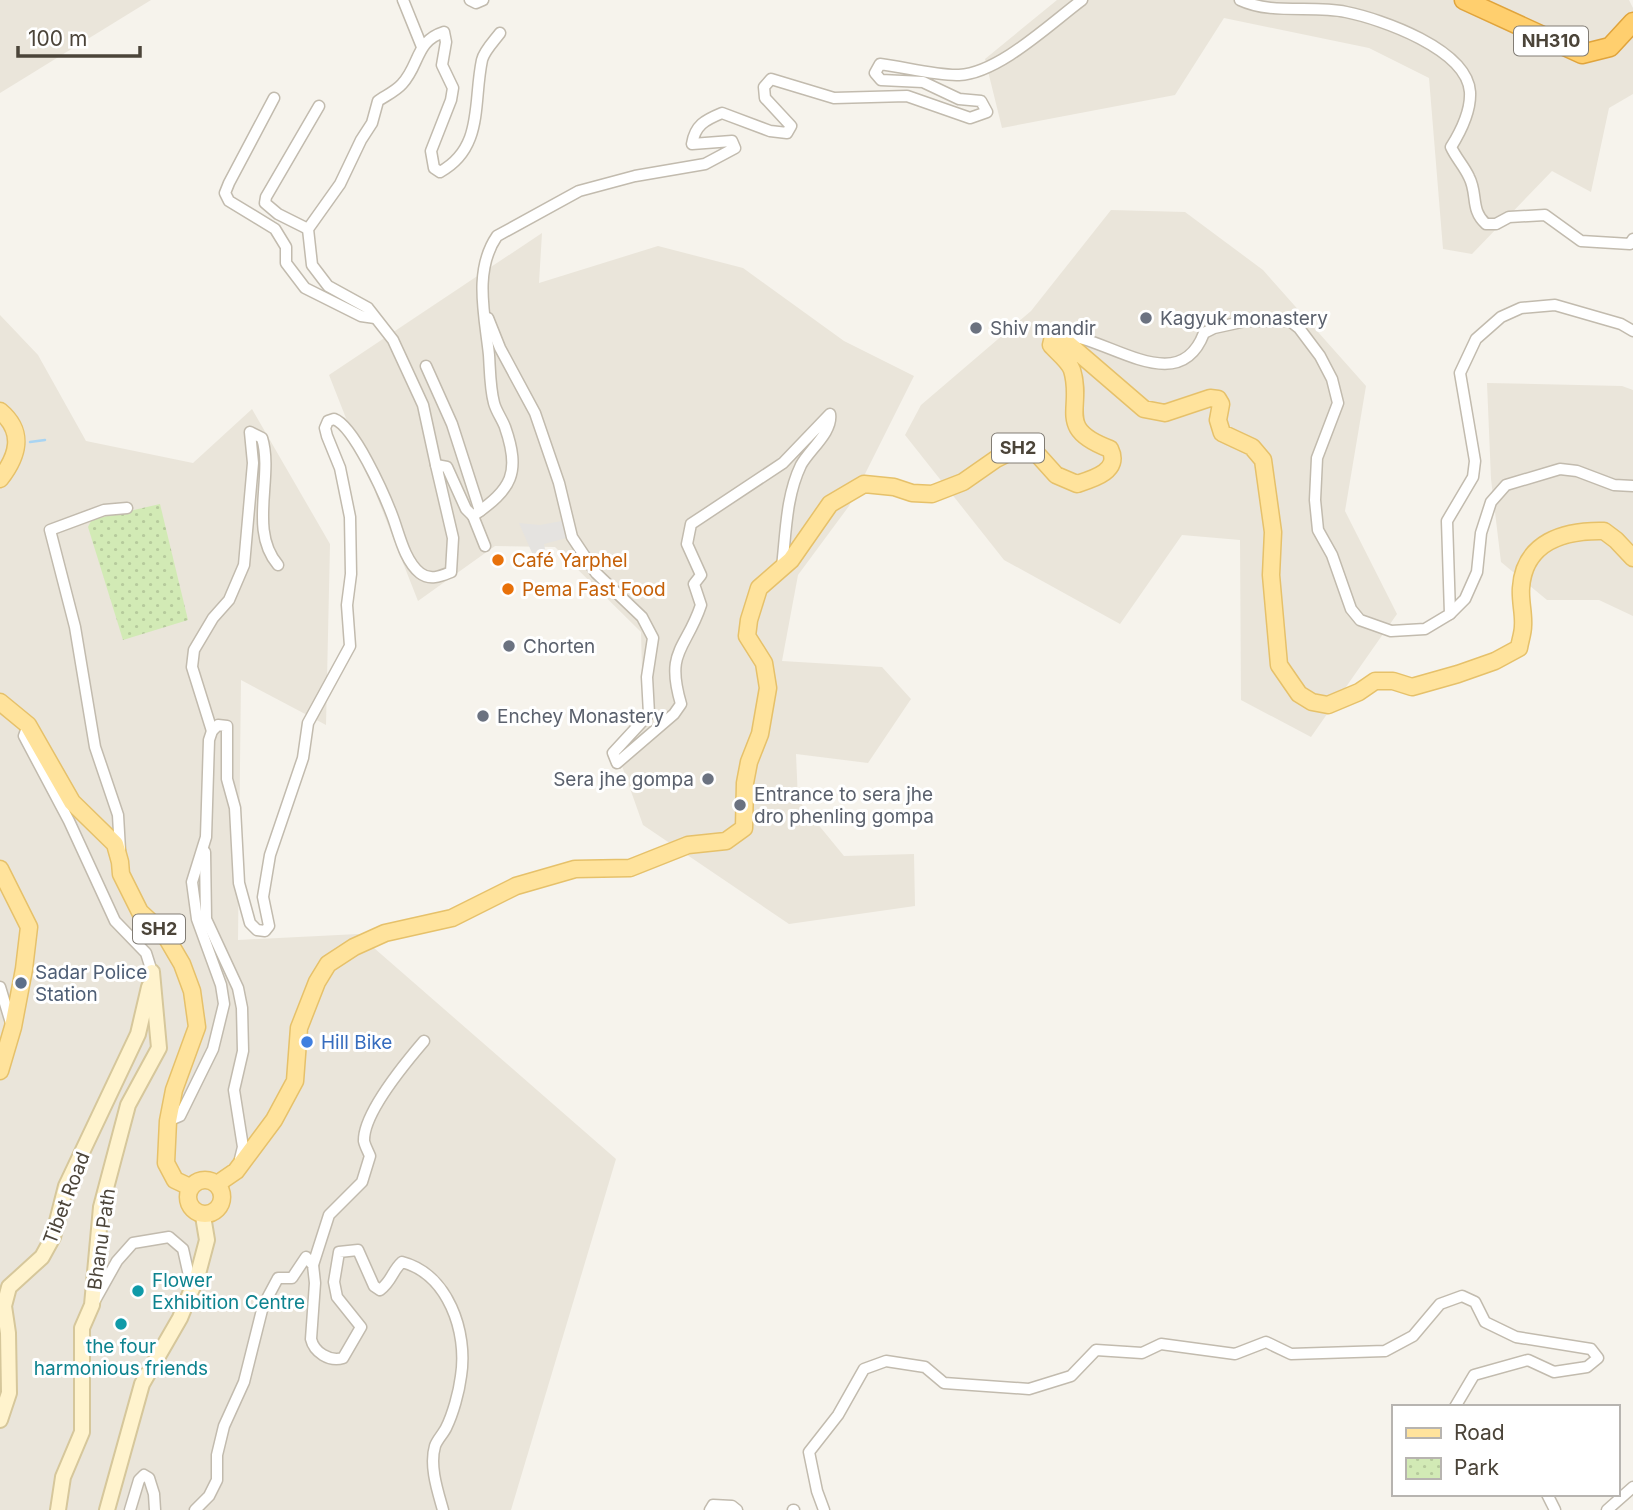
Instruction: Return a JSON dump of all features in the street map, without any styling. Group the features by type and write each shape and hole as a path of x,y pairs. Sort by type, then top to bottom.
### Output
{"highway":[{"name":"NH310","path":"1464,0 1582,54 1610,47 1633,22"}],"main road":[{"name":"SH2","path":"202,1216 188,1204 190,1187 203,1180 217,1184 236,1171 274,1120 295,1081 299,1028 317,982 328,964 354,947 385,933 452,918 516,886 575,869 630,868 688,845 726,841 744,828 748,762 760,734 768,688 764,663 747,636 748,620 760,588 791,559 830,503 864,484 932,494 962,482 1018,448 1038,455 1056,475 1077,484 1100,477 1113,464 1114,455 1110,449 1086,437 1078,427 1073,414 1075,392 1072,367 1051,345 1053,337 1058,335"},
{"path":"1058,335 1144,409 1165,413 1209,398 1218,399 1221,404 1218,420 1222,433 1252,447 1263,460 1273,532 1271,575 1279,665 1299,694 1312,702 1328,705 1359,692 1375,681 1393,681 1412,687 1495,661 1519,648 1523,628 1521,587 1528,559 1541,545 1572,533 1604,531 1633,558"},
{"path":"0,411 13,426 17,438 13,461 0,479"},
{"name":"SH2","path":"0,702 28,725 72,802 115,844 121,874 140,912 165,935 182,964 192,991 197,1027 174,1090 168,1121 166,1163 175,1180 190,1187"},
{"path":"0,869 29,927 13,1027 0,1071"},
{"path":"202,1216 216,1211 220,1205 222,1198 217,1184"}],"street":[{"path":"403,0 422,47"},
{"path":"470,0 476,3 483,0"},
{"path":"477,514 509,483 514,458 505,425 494,403 481,298 491,246 497,236 579,191 635,176 705,164 735,148 732,141 692,144 694,131 705,120 722,113 770,131 787,133 791,126 765,98 764,87 771,79 834,98 907,96 970,118 987,112 981,101 959,99 923,82 881,80 875,72 880,64 960,75 977,71 1023,47 1082,0"},
{"path":"1240,0 1249,4 1287,8 1345,11 1396,28 1442,51 1463,72 1470,91 1463,128 1451,147 1470,179 1478,217 1486,224 1496,224 1509,216 1545,215 1581,241 1630,244 1633,239"},
{"path":"236,1171 243,1147 234,1090 243,1051 242,1008 238,988 206,919 204,882 209,740 212,730 218,725 227,726 227,779 235,808 239,883 250,923 257,930 265,931 269,926 263,897 270,855 303,758 308,723 350,646 347,605 351,575 350,517 340,468 325,428 328,421 341,421 359,447 385,497 407,555 419,573 437,578 451,572 453,557 453,538 423,405 393,341 368,308 328,286 312,265 308,229 340,184 372,123 378,101 402,84 431,36 444,32 446,42 442,65 453,88 431,151 433,168 440,172 463,154 473,131 482,57 500,33"},
{"path":"274,98 225,193 229,201 275,229 286,247 286,263 305,288 361,316 374,318"},
{"path":"308,229 265,203 319,106"},
{"path":"481,298 500,348 535,413 559,483 572,537 596,573 642,617 653,638 647,677 649,714 613,753 617,763 674,714 681,704 674,662 701,605 694,584 701,575 687,544 691,524 783,463 830,414 827,427 803,462 791,487 782,567"},
{"path":"1450,614 1447,521 1473,477 1475,461 1460,373 1476,339 1501,317 1521,307 1555,305 1621,324 1633,331"},
{"path":"1058,335 1069,335 1153,363 1175,363 1189,357 1200,345 1204,333 1213,328 1246,321 1290,321 1299,328 1320,356 1332,379 1338,403 1317,458 1315,500 1318,530 1332,555 1351,609 1360,620 1391,631 1425,629 1450,614 1465,599 1477,572 1481,533 1491,502 1506,485 1560,469 1577,471 1614,485 1633,486"},
{"path":"426,366 452,424 485,546"},
{"path":"212,730 192,667 194,650 213,618 229,600 244,565 253,463 250,432 262,438 265,447 267,459 263,487 264,526 271,558 278,565"},
{"path":"436,465 447,467 466,509 477,514"},
{"path":"120,863 118,815 96,747 75,627 50,530 104,510 127,508"},
{"path":"28,725 24,736 69,821 114,921 146,954 152,972"},
{"path":"168,1121 180,1116 213,1049 224,1004 221,985 197,919 192,882 206,837"},
{"name":"Bhanu Path","path":"58,1510 62,1477 82,1432 82,1328 92,1305 102,1207 128,1105 159,1048 152,972"},
{"name":"Tibet Road","path":"0,1419 9,1393 4,1306 9,1287 42,1257 53,1237 66,1186 138,1034 152,972"},
{"path":"0,987 13,1027"},
{"path":"224,1004 238,988"},
{"path":"424,1041 388,1086 365,1128 364,1143 370,1156 362,1182 329,1215 313,1265 315,1283 311,1339 313,1347 329,1358 339,1360 361,1327 337,1297 334,1282 339,1252 358,1250 374,1286 380,1290 389,1284 396,1268 402,1262 414,1265 446,1295 457,1321 461,1375 447,1426 435,1447 434,1468 443,1510"},
{"path":"107,1510 142,1384 180,1318 192,1289 207,1240 202,1216"},
{"path":"92,1305 117,1261 133,1243 169,1237 183,1249 192,1289"},
{"path":"195,1510 209,1496 217,1480 218,1455 225,1426 244,1382 263,1306 278,1278 292,1278 306,1257 313,1265"},
{"path":"824,1510 817,1492 809,1452 838,1415 864,1369 887,1362 925,1367 944,1383 1029,1389 1071,1376 1096,1349 1142,1353 1161,1344 1235,1354 1266,1342 1291,1354 1385,1351 1413,1336 1440,1304 1462,1296 1475,1302 1485,1322 1516,1337 1591,1349 1598,1358 1587,1367 1554,1372 1528,1360 1474,1375 1456,1405"},
{"path":"130,1510 139,1480 144,1475 149,1478 155,1510"},
{"path":"1607,1510 1633,1487"},
{"path":"710,1510 713,1505 732,1506 737,1510"}],"shaded area":[{"path":"0,0 151,0 0,93"},
{"path":"1057,0 1629,0 1633,8 1633,94 1609,108 1591,192 1552,171 1472,254 1443,249 1429,78 1369,48 1224,18 1175,95 1002,128 985,59"},
{"path":"1111,210 1185,212 1263,270 1366,386 1345,511 1397,614 1311,737 1241,700 1240,540 1182,535 1120,624 1004,560 905,435 921,405 1031,311"},
{"path":"542,233 539,283 658,246 743,268 844,341 914,376 849,506 798,575 782,661 882,667 911,699 868,763 796,754 798,800 844,856 914,854 915,906 789,924 643,825 616,749 643,711 641,632 555,547 495,546 418,601 329,375"},
{"path":"0,315 38,355 86,441 193,463 252,409 330,544 326,725 241,680 238,940 358,934 616,1159 511,1510 0,1510"},
{"path":"1487,383 1622,386 1633,390 1633,616 1599,600 1547,600 1501,562 1491,479"},
{"path":"562,521 566,538 544,544 548,564 539,569 519,523 540,525"}],"green space":[{"path":"160,504 188,620 123,640 88,527 91,521 99,518"}],"waterway":[{"path":"30,442 45,440"}],"place":[{"name":"Kagyuk monastery","path":"1146,318"},
{"name":"Shiv mandir","path":"976,328"},
{"name":"Café Yarphel","path":"498,560"},
{"name":"Pema Fast Food","path":"508,589"},
{"name":"Chorten","path":"509,646"},
{"name":"Enchey Monastery","path":"483,716"},
{"name":"Sera jhe gompa","path":"708,779"},
{"name":"Entrance to sera jhe dro phenling gompa","path":"740,805"},
{"name":"Sadar Police Station","path":"21,983"},
{"name":"Hill Bike","path":"307,1042"},
{"name":"Flower Exhibition Centre","path":"138,1291"},
{"name":"the four harmonious friends","path":"121,1324"}]}
